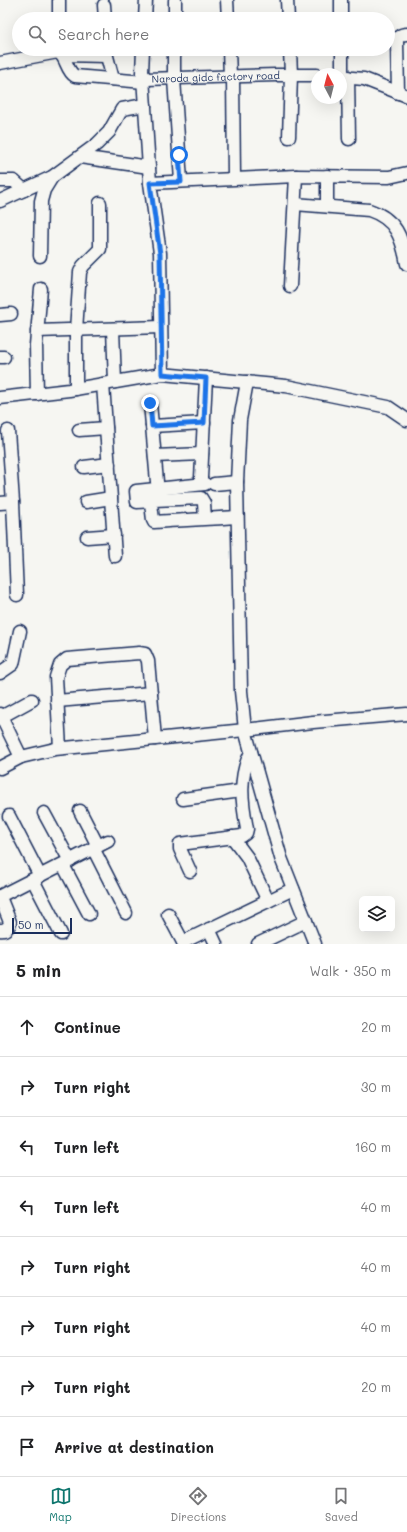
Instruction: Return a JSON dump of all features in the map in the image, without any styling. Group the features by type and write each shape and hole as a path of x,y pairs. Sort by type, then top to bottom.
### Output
{"street":[{"path":"59,0 59,12"},
{"path":"145,12 146,0"},
{"path":"175,0 175,12"},
{"path":"227,0 228,12"},
{"path":"287,0 288,12"},
{"path":"341,0 341,12"},
{"path":"104,5 104,12"},
{"path":"347,77 364,79 402,95 397,38 400,35 407,34"},
{"path":"0,63 34,56"},
{"path":"63,56 73,75 113,79 143,79 150,183 160,254 162,374"},
{"path":"107,56 113,79"},
{"name":"Naroda gidc factory road","path":"143,56 143,79 150,80 311,75"},
{"path":"174,56 174,79 181,182"},
{"path":"230,56 234,178"},
{"path":"289,137 290,56"},
{"path":"342,56 343,68"},
{"path":"346,104 349,139"},
{"path":"0,201 52,176 80,157 97,144 109,132 122,109 144,105"},
{"path":"80,157 149,167"},
{"path":"150,183 296,176 389,177 407,173"},
{"path":"40,256 41,201 44,190 52,176"},
{"path":"290,286 296,176"},
{"path":"327,176 327,206"},
{"path":"0,180 14,181 24,190"},
{"path":"76,389 76,330 81,268 98,252 101,246 100,204"},
{"path":"295,204 369,210 384,216 398,231 405,252 407,264"},
{"path":"37,394 37,331 40,289"},
{"path":"37,331 161,327"},
{"path":"113,329 115,382"},
{"path":"0,398 76,389 162,374 286,386 388,407 407,420"},
{"path":"206,378 202,454 206,482"},
{"path":"247,382 240,420 237,482 241,691 245,730 281,858 315,944"},
{"path":"103,384 115,556"},
{"path":"150,403 157,482"},
{"path":"152,426 204,423"},
{"path":"79,430 106,428"},
{"path":"8,431 14,502 17,595"},
{"path":"155,456 202,454"},
{"path":"84,467 109,464"},
{"path":"205,519 204,503 201,498 136,502 136,491 206,482 237,482"},
{"path":"86,502 111,498"},
{"path":"0,503 14,502"},
{"path":"152,502 152,517 154,522 237,517"},
{"path":"88,537 114,535"},
{"path":"0,672 13,664 20,631"},
{"path":"60,748 56,677 58,669 63,662 67,660 139,653 146,654 148,661 155,738"},
{"path":"57,701 151,693"},
{"path":"21,758 0,716 32,700"},
{"path":"0,768 21,758 60,748 313,722 407,714"},
{"path":"190,871 180,849 180,844 242,836 247,831 241,791 244,770 251,752"},
{"path":"183,798 241,791"},
{"path":"80,811 100,845 126,912"},
{"path":"44,813 89,914"},
{"path":"9,816 61,934"},
{"path":"232,837 247,857 268,901"},
{"path":"0,930 6,929 10,922 0,897 100,845"},
{"path":"168,914 183,943 293,889"},
{"path":"258,944 306,921"},
{"path":"208,930 216,944"}],"route":[{"path":"150,403 152,426 204,423 206,378 162,374 160,254 150,183 181,182 179,155"}]}
